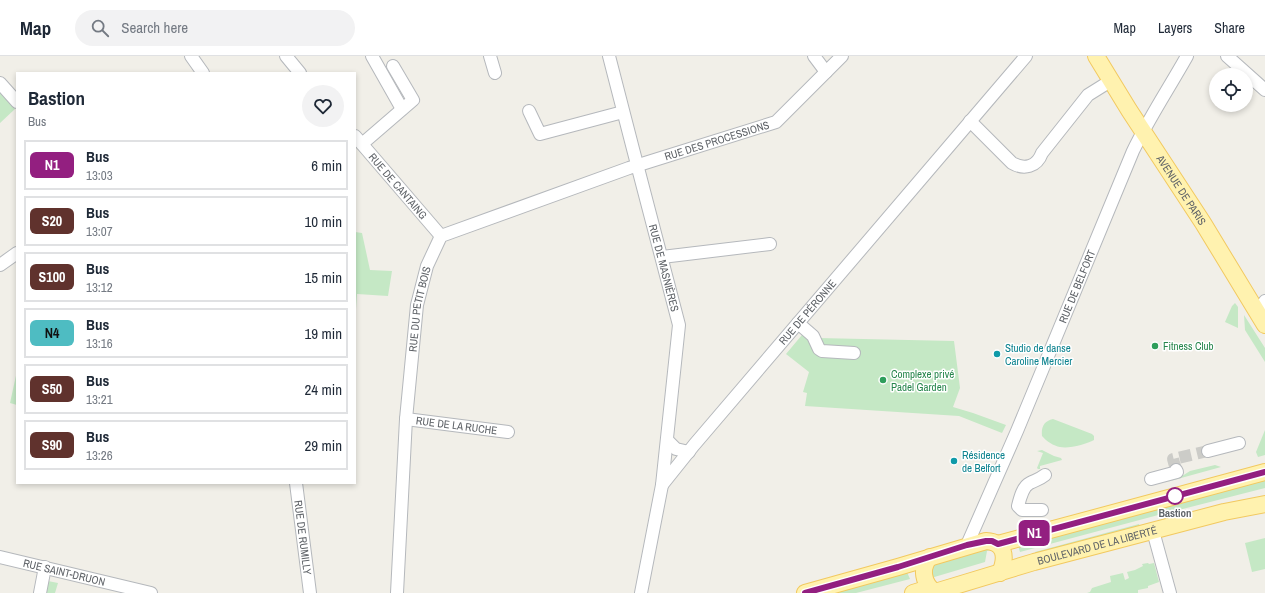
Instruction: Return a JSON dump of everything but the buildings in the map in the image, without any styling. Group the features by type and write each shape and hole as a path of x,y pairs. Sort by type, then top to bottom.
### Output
{"main road":[{"name":"AVENUE DE PARIS","path":"1096,56 1142,130 1262,312"},
{"path":"804,593 898,567 967,545 992,542 1265,472"},
{"name":"BOULEVARD DE LA LIBERTÉ","path":"913,593 955,590 1034,562 1224,512 1265,504"},
{"path":"992,542 1002,550 1004,557 1000,573"},
{"path":"930,557 924,564 923,573 925,581 933,591"}],"street":[{"path":"191,56 202,72"},
{"path":"286,56 299,72"},
{"path":"372,56 402,109"},
{"path":"490,56 495,73"},
{"name":"RUE DE MASNIÈRES","path":"609,56 679,325 662,485"},
{"path":"814,56 826,72"},
{"name":"RUE DES PROCESSIONS","path":"637,166 776,122 842,56"},
{"name":"RUE DE PÉRONNE","path":"641,593 662,485 1026,56"},
{"name":"RUE DE BELFORT","path":"967,545 1017,431 1142,130 1155,112 1187,56"},
{"path":"1227,56 1265,90"},
{"path":"358,140 413,100 393,66"},
{"path":"970,122 1012,163 1019,167 1033,165 1088,95 1112,80"},
{"path":"0,83 16,101"},
{"path":"529,110 540,134 623,112"},
{"name":"RUE DE CANTAING","path":"358,140 441,236"},
{"path":"441,236 637,166"},
{"name":"RUE DU PETIT BOIS","path":"397,593 406,419 418,305 427,266 441,236"},
{"path":"662,257 770,244"},
{"path":"0,265 16,254"},
{"path":"798,323 813,336 822,351 854,353"},
{"name":"RUE DE LA RUCHE","path":"406,419 508,432"},
{"path":"667,440 676,449 689,452"},
{"path":"1208,451 1239,443"},
{"path":"1151,479 1177,472 1176,470"},
{"path":"1042,510 1022,510 1018,506 1024,488 1030,483 1039,480 1046,475"},
{"name":"RUE DE RUMILLY","path":"296,484 310,593"},
{"path":"976,523 992,542"},
{"path":"1153,531 1170,593"},
{"name":"RUE SAINT-DRUON","path":"0,557 151,593"},
{"path":"40,593 45,567"}],"green space":[{"path":"0,91 15,109 0,123"},
{"path":"356,232 362,233 370,270 392,271 388,296 357,294 356,309"},
{"path":"1235,303 1238,307 1238,328 1225,322 1232,306"},
{"path":"1244,315 1265,348 1265,362 1245,330"},
{"name":"Complexe privé Padel Garden","path":"807,329 818,338 954,341 960,388 953,407 1006,425 1002,433 959,416 805,406 807,393 803,392 809,372 786,354"},
{"path":"16,376 16,405 10,403"},
{"path":"1053,419 1092,434 1094,436 1094,440 1073,447 1060,447 1053,444 1042,436 1042,433 1045,423"},
{"path":"1265,430 1265,455 1258,457 1256,452"},
{"path":"1042,450 1061,458 1062,460 1040,466 1040,469 1038,469 1037,468 1043,453 1037,451"},
{"path":"1215,465 1221,467 1163,483 1179,478 1190,471"},
{"path":"1265,477 1265,488 1167,513 1164,503"},
{"path":"1160,505 1162,514 1020,552 1017,542"},
{"path":"1139,524 1140,528 1036,556 1035,552"},
{"path":"1265,538 1265,569 1252,572 1245,543"},
{"path":"978,546 996,548 987,551 985,562 931,578 931,564"},
{"path":"1154,563 1159,582 1148,586 1148,588 1138,590 1138,593 1087,593 1090,592 1092,588 1111,582 1110,576 1123,573 1125,580 1129,578 1127,572 1143,566 1142,564"},
{"path":"907,572 910,579 856,593 826,593"},
{"path":"48,581 58,583 55,593 45,593"}],"tunnel":[{"path":"1176,470 1173,459 1208,451"}],"bus line":[{"name":"N1","path":"805,593 898,567 967,545 986,541 992,541 998,544 1265,472"}],"place":[{"name":"Fitness Club","path":"1155,346"},
{"name":"Studio de danse Caroline Mercier","path":"997,354"},
{"name":"Complexe privé Padel Garden","path":"883,380"},
{"name":"Résidence de Belfort","path":"954,461"},
{"name":"Bastion","path":"1175,496"}]}
